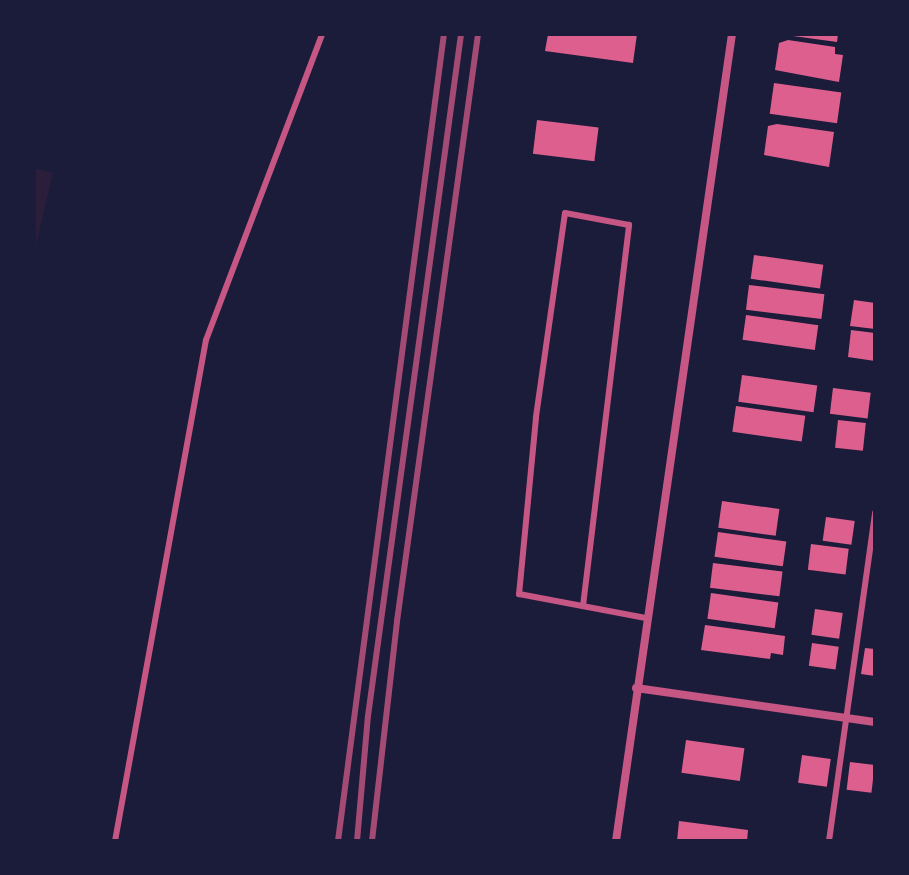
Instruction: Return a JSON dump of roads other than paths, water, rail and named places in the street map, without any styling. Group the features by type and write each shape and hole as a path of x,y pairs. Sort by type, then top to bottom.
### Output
{"street":[{"path":"616,841 732,34"},
{"path":"636,688 875,722"}],"lane":[{"path":"115,841 206,340 322,34"},
{"path":"583,606 629,225 565,213 536,418 519,594 646,618"},
{"path":"829,841 875,512"}],"railway":[{"path":"338,841 444,34"},
{"path":"357,841 368,716 461,34"},
{"path":"372,841 397,621 478,34"}]}
